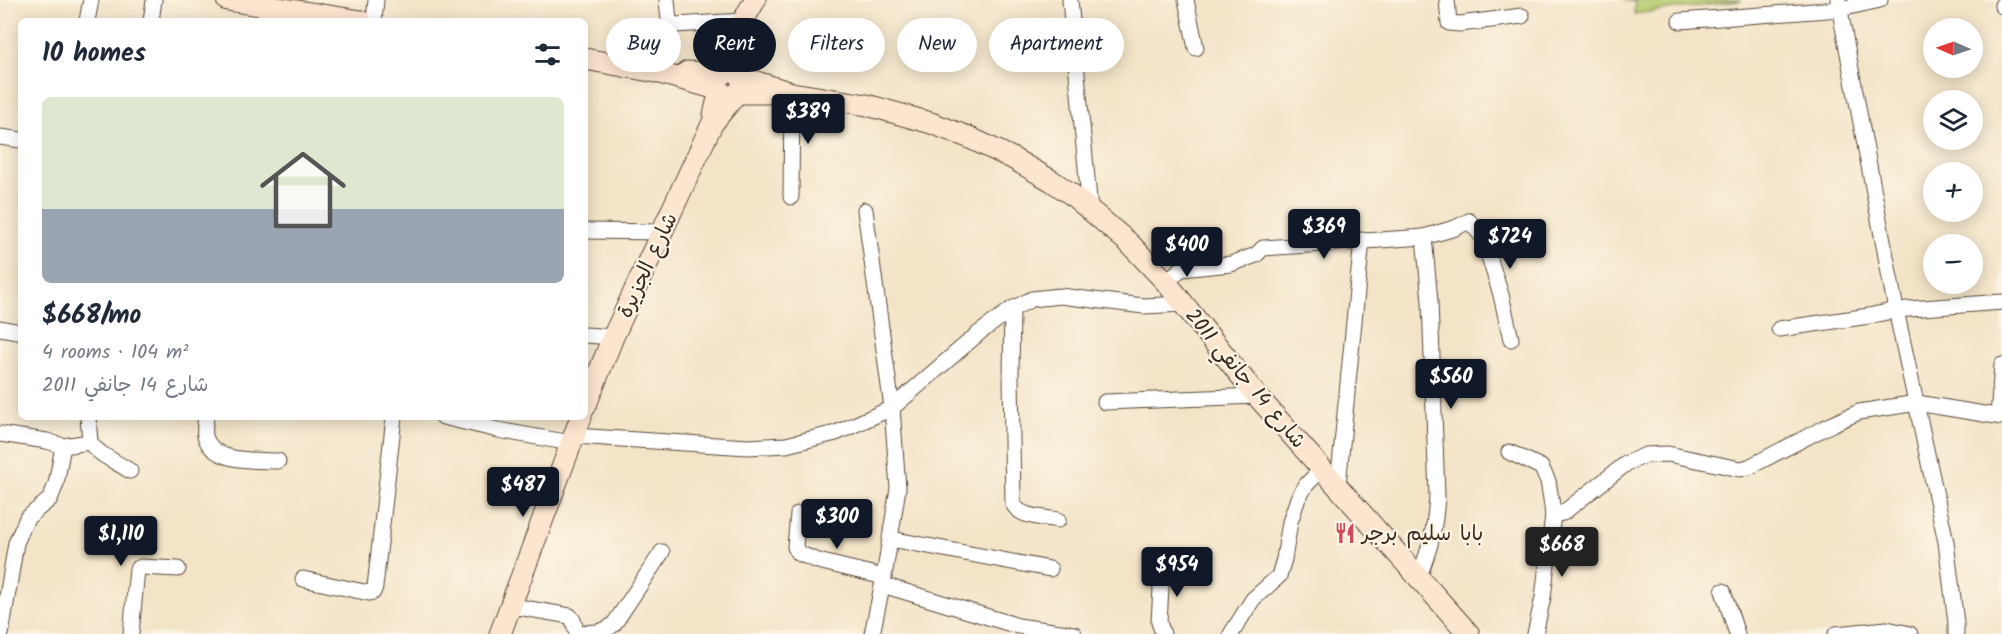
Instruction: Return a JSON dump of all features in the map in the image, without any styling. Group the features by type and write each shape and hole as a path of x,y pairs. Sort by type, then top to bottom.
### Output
{"main road":[{"path":"227,0 258,7 339,18"},
{"name":"شارع الجزيرة","path":"745,18 755,0"},
{"name":"شارع 14 جانفي 2011","path":"588,60 792,93 913,117 968,136 1052,180 1129,243 1166,282 1257,396 1469,634"},
{"name":"شارع الجزيرة","path":"588,400 613,337 730,83 732,72"},
{"path":"500,634 575,432"}],"street":[{"path":"87,18 90,0"},
{"path":"151,18 154,0"},
{"path":"374,18 376,0"},
{"path":"667,0 669,21 675,25 693,24"},
{"path":"1070,0 1090,210"},
{"path":"1186,0 1196,48"},
{"path":"1447,0 1449,23 1460,24 1522,15"},
{"path":"1680,21 1880,0"},
{"path":"1839,4 1896,310 1946,542 1956,634"},
{"path":"791,197 792,93"},
{"path":"0,136 18,139"},
{"path":"865,210 892,408 898,488 884,581 872,634"},
{"path":"1166,282 1181,269 1231,264 1256,255 1263,248 1424,237 1455,228 1469,221 1483,237 1501,295 1511,339"},
{"path":"588,231 663,232"},
{"path":"1419,576 1430,550 1435,528 1437,496 1430,301 1424,237"},
{"path":"1338,485 1362,240"},
{"path":"470,420 575,432 758,447 786,445 836,433 892,408 979,333 1012,309 1032,299 1060,296 1144,306 1184,304"},
{"path":"1779,329 1896,310 2002,302"},
{"path":"1012,309 1013,504 1017,510 1025,514 1058,520"},
{"path":"0,328 18,331"},
{"path":"588,335 613,337"},
{"path":"1553,515 1563,513 1627,463 1646,455 1668,454 1740,469 1749,467 1859,412 1917,403 2000,416 2002,365"},
{"path":"1105,402 1257,396"},
{"path":"88,420 90,442 98,451 117,461 129,471"},
{"path":"206,420 205,434 208,443 217,451 235,459 278,461"},
{"path":"303,579 373,592 394,420"},
{"path":"0,434 63,446 90,442"},
{"path":"2,634 16,543 27,518 50,499 56,484 63,446"},
{"path":"1509,452 1541,467 1548,481 1553,515 1543,597 1535,634"},
{"path":"1231,634 1253,598 1279,576 1290,522 1298,498 1306,484 1323,468"},
{"path":"798,514 795,547 798,553 988,618 1018,626 1074,634"},
{"path":"891,538 1050,569"},
{"path":"512,606 570,616 577,633 607,630 614,624 662,552"},
{"path":"131,634 137,569 141,567 178,569"},
{"path":"1162,571 1159,622 1163,634"},
{"path":"1723,591 1737,634"},
{"path":"987,634 988,618"},
{"path":"1836,634 1887,629 1910,634"}],"green space":[{"path":"1624,0 1741,1 1634,14 1635,2"}],"place":[{"name":"بابا سليم برجر","path":"1345,533"}]}
